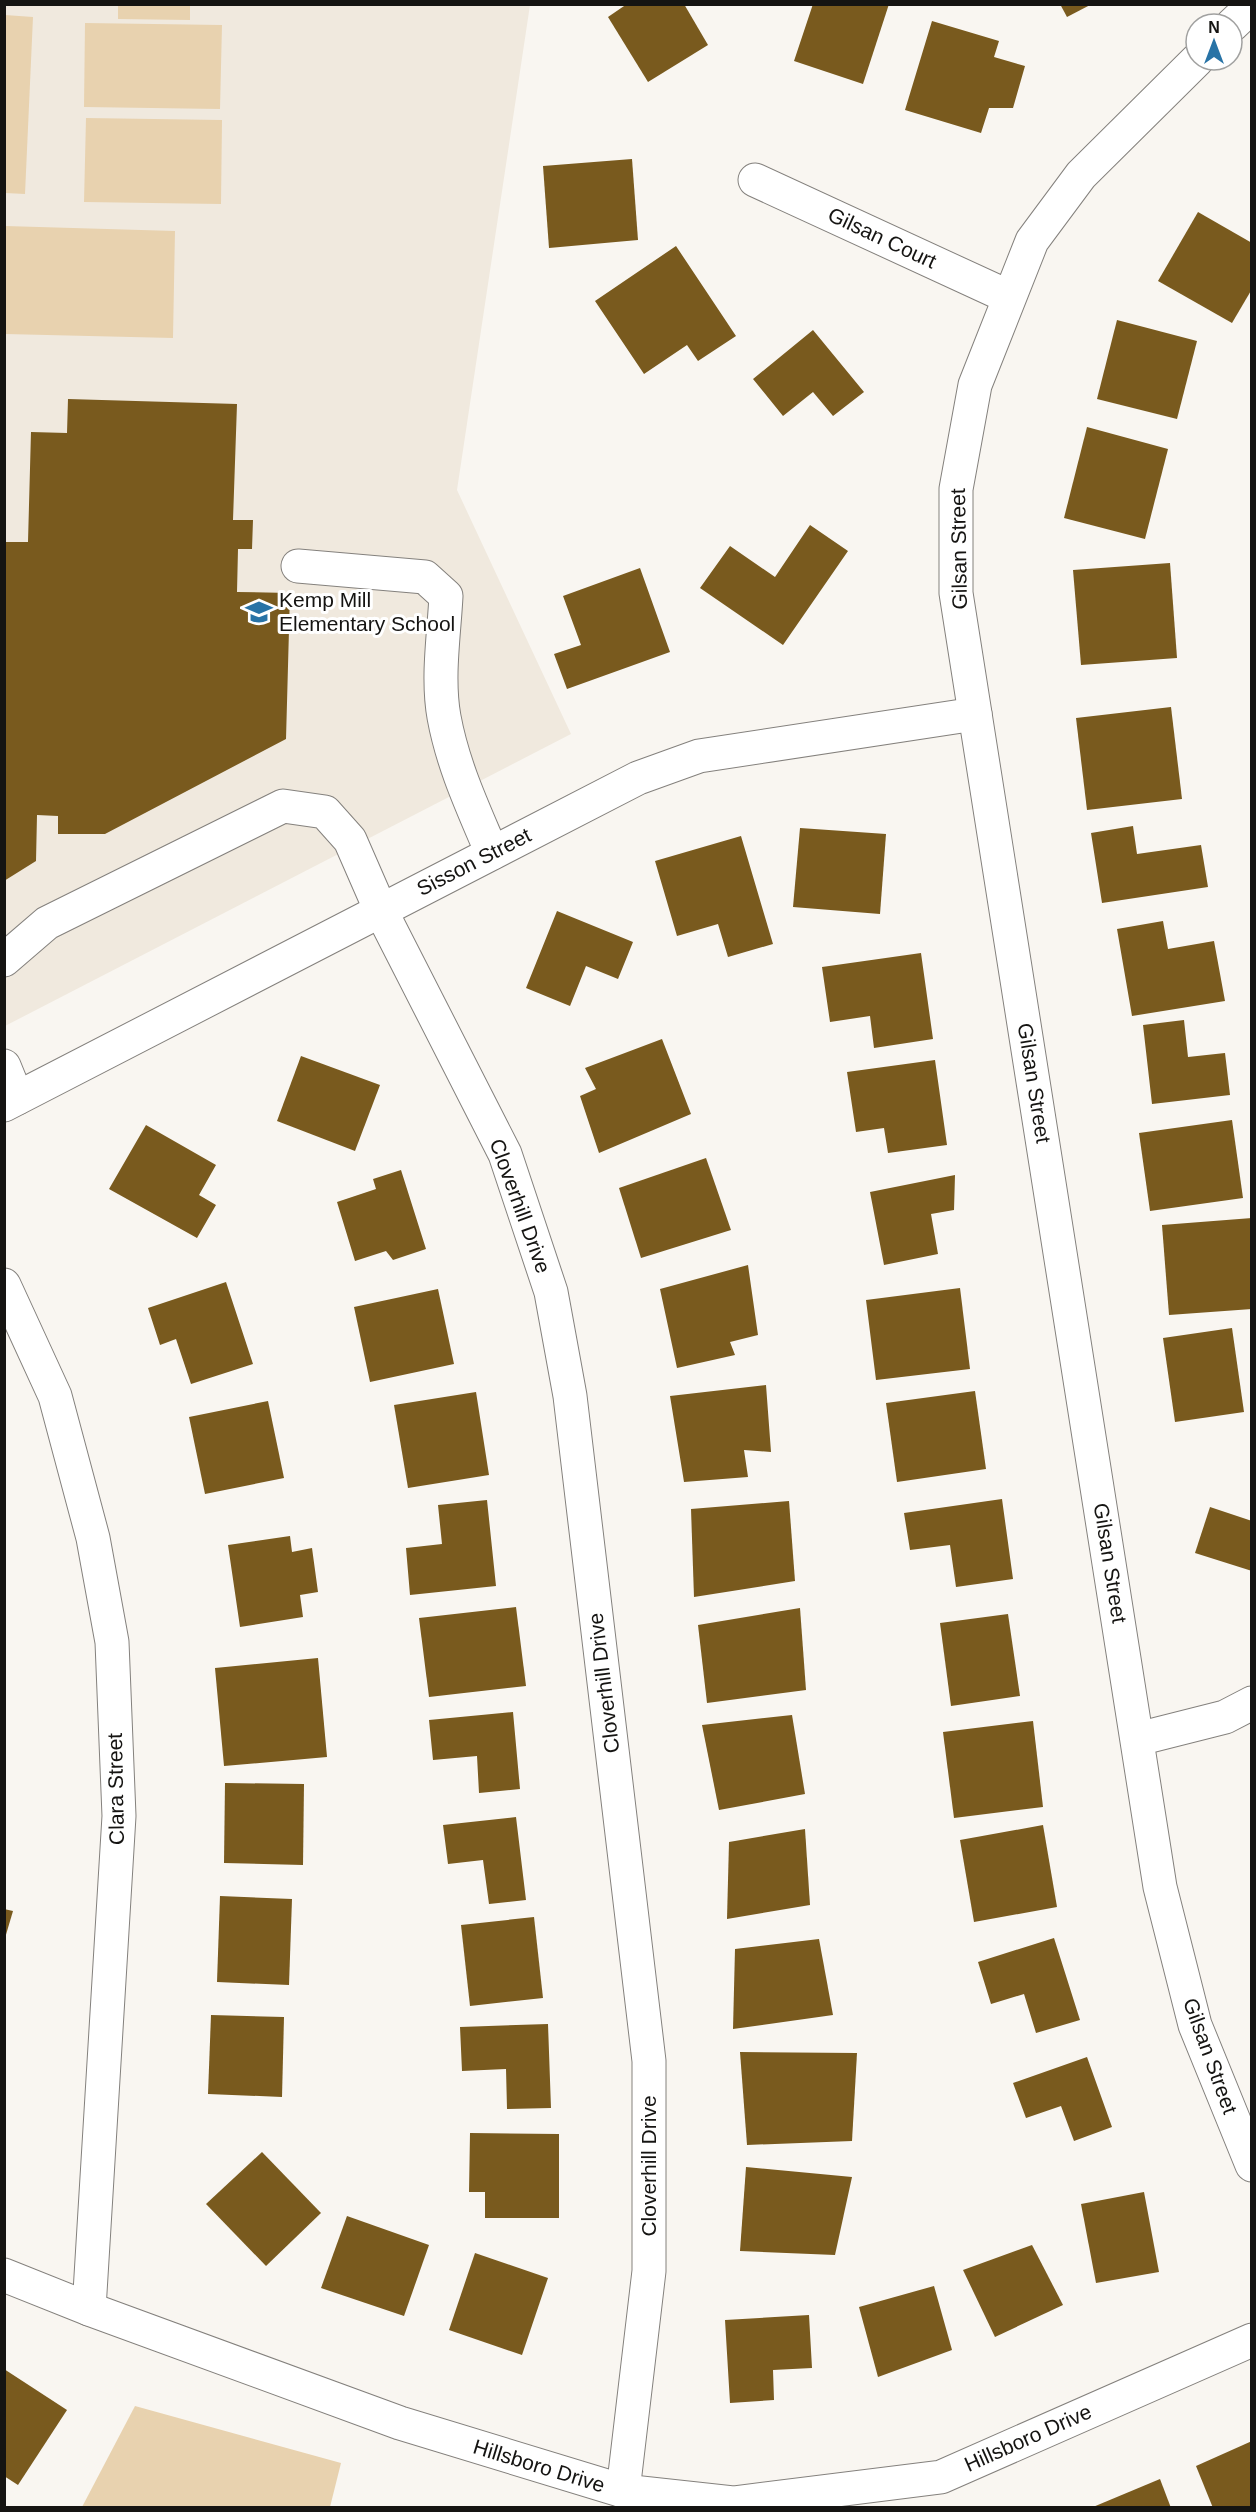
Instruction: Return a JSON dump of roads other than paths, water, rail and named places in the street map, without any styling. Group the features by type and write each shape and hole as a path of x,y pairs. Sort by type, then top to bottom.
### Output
{"street":[{"name":"Gilsan Street","path":"1185,72 1081,175 1032,241 975,385 956,489 956,593 1160,1887 1195,2025 1251,2165"},
{"name":"Gilsan Court","path":"755,180 1009,297"},
{"path":"298,566 425,577 446,596 442,668 444,715 457,773 492,853"},
{"name":"Sisson Street","path":"10,1102 638,778 699,756 975,714"},
{"name":"Cloverhill Drive","path":"4,960 47,924 282,806 325,812 351,840 381,911 505,1154 551,1292 570,1396 649,2061 649,2271 623,2491"},
{"path":"4,1066 10,1102"},
{"name":"Clara Street","path":"4,1285 55,1396 93,1538 112,1642 119,1816 89,2309"},
{"path":"1138,1739 1225,1717 1251,1703"},
{"name":"Hillsboro Drive","path":"4,2275 89,2309 400,2423 623,2491 733,2504 941,2477 1251,2340"}],"place":[{"name":"Kemp Mill Elementary School","path":"259,612"}]}
